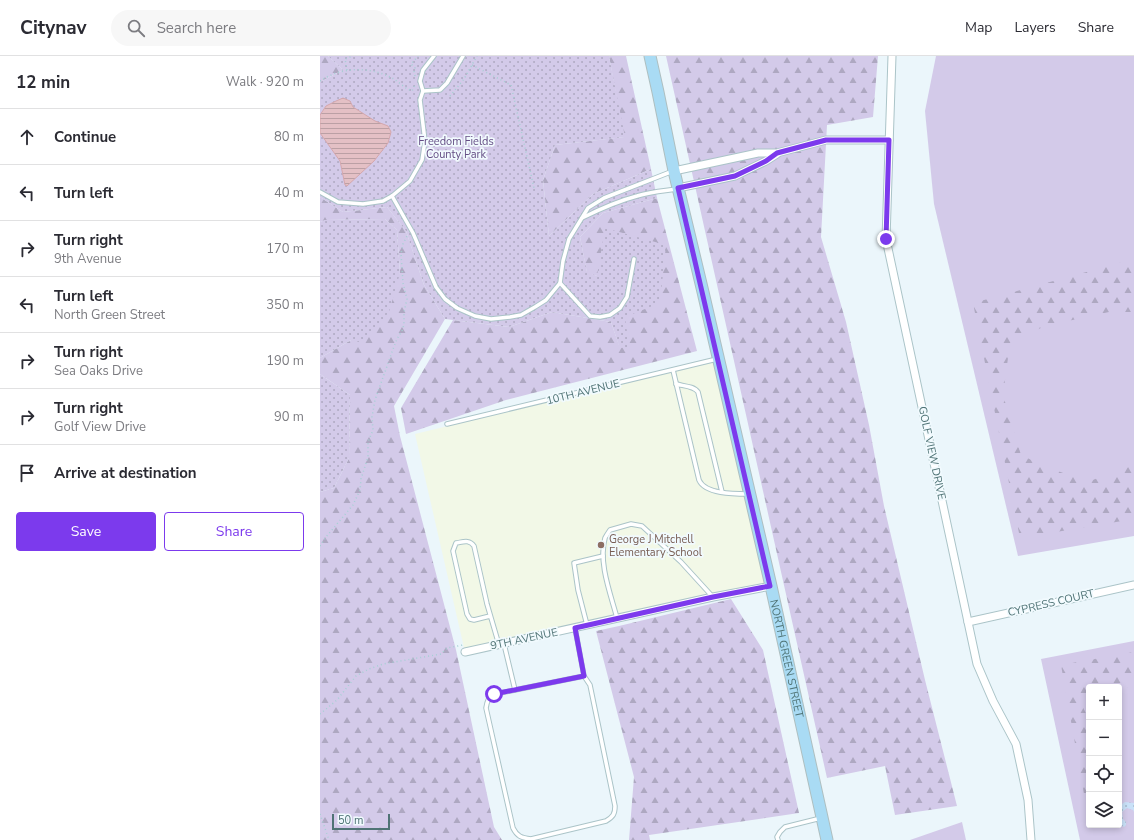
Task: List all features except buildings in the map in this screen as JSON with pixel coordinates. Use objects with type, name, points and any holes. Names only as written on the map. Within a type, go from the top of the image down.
[{"type":"main road","name":"NORTH GREEN STREET","points":[[650,56],[674,171],[770,586],[826,840]]},
{"type":"street","name":"GOLF VIEW DRIVE","points":[[892,56],[886,239],[977,664],[993,701],[1016,744],[1028,800],[1031,840]]},
{"type":"street","points":[[674,171],[758,153],[777,153],[826,140],[889,140]]},
{"type":"street","points":[[678,188],[735,176],[766,161],[777,153]]},
{"type":"street","name":"CYPRESS COURT","points":[[968,622],[1134,585]]},
{"type":"street","name":"9TH AVENUE","points":[[465,652],[713,597],[770,586]]},
{"type":"lane","points":[[320,192],[338,202],[363,204],[383,201],[392,196],[410,181],[422,160],[425,140],[420,100],[423,91],[420,81],[423,70],[434,56]]},
{"type":"lane","points":[[423,91],[440,90],[447,83],[463,56]]},
{"type":"lane","points":[[392,196],[411,229],[436,287],[445,299],[457,308],[475,316],[491,319],[521,315],[546,300],[560,283],[563,261],[569,239],[588,208],[604,198],[674,171]]},
{"type":"lane","points":[[581,219],[620,201],[678,188]]},
{"type":"lane","points":[[560,283],[590,316],[600,318],[610,315],[620,308],[626,297],[634,259]]},
{"type":"lane","name":"10TH AVENUE","points":[[447,424],[718,359]]},
{"type":"lane","points":[[673,370],[701,484],[704,487],[722,492],[749,494]]},
{"type":"lane","points":[[676,384],[696,389],[698,392],[722,492]]},
{"type":"lane","points":[[617,618],[604,567],[603,556],[605,538],[610,530],[631,524],[642,526],[681,562],[713,597]]},
{"type":"lane","points":[[490,616],[474,620],[470,619],[467,614],[453,550],[456,543],[467,541],[471,542],[474,546],[490,616],[502,644],[515,690]]},
{"type":"lane","points":[[587,625],[578,590],[574,563],[603,556]]},
{"type":"lane","points":[[575,628],[584,676],[590,685],[615,812],[611,818],[606,821],[530,839],[519,837],[513,828],[486,708],[490,696],[584,676]]},
{"type":"lane","points":[[778,840],[777,837],[785,827],[822,818]]},
{"type":"path","points":[[347,70],[345,59],[353,56]]},
{"type":"path","points":[[416,79],[414,71],[415,68],[411,64],[418,56]]},
{"type":"path","points":[[450,96],[464,79],[477,56]]},
{"type":"path","points":[[472,65],[511,85],[534,188]]},
{"type":"path","points":[[320,81],[336,73],[347,70],[366,70],[388,76],[412,91],[416,82]]},
{"type":"path","points":[[320,546],[352,505],[360,490],[361,479],[368,458],[368,442],[373,430],[372,417],[375,400],[397,339],[403,329],[404,312],[407,299],[402,275],[401,254],[405,239],[411,229]]},
{"type":"path","points":[[320,714],[337,700],[356,676],[368,669],[383,664],[441,654],[447,648],[463,644],[465,652]]},
{"type":"path","points":[[320,814],[329,840]]},
{"type":"shaded area","points":[[343,98],[350,101],[353,107],[375,121],[388,126],[391,132],[388,143],[374,161],[347,186],[345,185],[340,161],[320,133],[320,115],[326,106]]},
{"type":"shaded area","name":"George J Mitchell Elementary School","points":[[718,361],[771,586],[465,652],[415,434]]},
{"type":"green space","points":[[320,56],[328,56],[343,70],[320,82]]},
{"type":"green space","name":"Freedom Fields County Park","points":[[328,56],[609,56],[625,137],[555,145],[543,180],[549,236],[593,194],[651,169],[657,198],[603,213],[580,237],[587,272],[597,276],[605,228],[666,245],[660,303],[625,317],[629,347],[620,348],[611,322],[552,312],[509,327],[445,319],[424,285],[406,231],[387,207],[343,212],[320,197],[320,82],[343,70]]},
{"type":"green space","points":[[609,56],[626,56],[651,169],[593,194],[549,236],[543,180],[555,145],[624,137]]},
{"type":"green space","points":[[666,56],[878,56],[873,117],[827,125],[821,237],[846,322],[869,425],[884,506],[925,680],[957,806],[895,815],[885,766],[827,778]]},
{"type":"green space","points":[[936,56],[1134,56],[1134,536],[1018,556],[934,204],[925,111]]},
{"type":"green space","points":[[320,197],[343,212],[387,207],[406,231],[424,285],[445,319],[394,406],[400,436],[456,650],[494,827],[502,840],[320,840],[320,492],[334,488],[349,458],[350,395],[320,374],[320,358],[351,340],[400,273],[397,230],[385,219],[326,220],[320,222]]},
{"type":"green space","points":[[657,198],[697,351],[506,400],[406,434],[401,408],[453,320],[509,327],[552,312],[611,322],[620,348],[597,276],[587,273],[580,237],[603,213]]},
{"type":"green space","points":[[385,219],[397,230],[400,273],[389,312],[363,343],[351,340],[320,358],[320,222],[325,220]]},
{"type":"green space","points":[[1134,259],[1134,312],[1109,312],[1045,326],[1010,343],[1003,395],[1021,455],[1042,465],[1087,482],[1134,465],[1134,519],[1020,538],[973,303]]},
{"type":"green space","points":[[320,374],[350,395],[349,458],[334,488],[320,492]]},
{"type":"green space","points":[[731,599],[763,650],[799,813],[649,835],[650,840],[629,840],[634,777],[596,631]]},
{"type":"green space","points":[[1134,641],[1134,840],[1080,840],[1041,659]]},
{"type":"green space","points":[[1134,652],[1134,685],[1122,689],[1122,684],[1086,684],[1086,701],[1081,703],[1086,714],[1086,805],[1061,665]]},
{"type":"green space","points":[[962,822],[966,840],[910,840]]},
{"type":"sand","points":[[1125,802],[1134,803],[1134,812],[1133,810],[1127,808],[1122,812],[1122,804]]},
{"type":"sand","points":[[1122,812],[1123,819],[1126,822],[1124,827],[1122,826]]},
{"type":"place","name":"George J Mitchell Elementary School","points":[[601,545]]},
{"type":"route","points":[[494,694],[584,676],[575,628],[713,597],[770,586],[678,188],[735,176],[766,161],[777,153],[826,140],[889,140],[886,239]]}]
